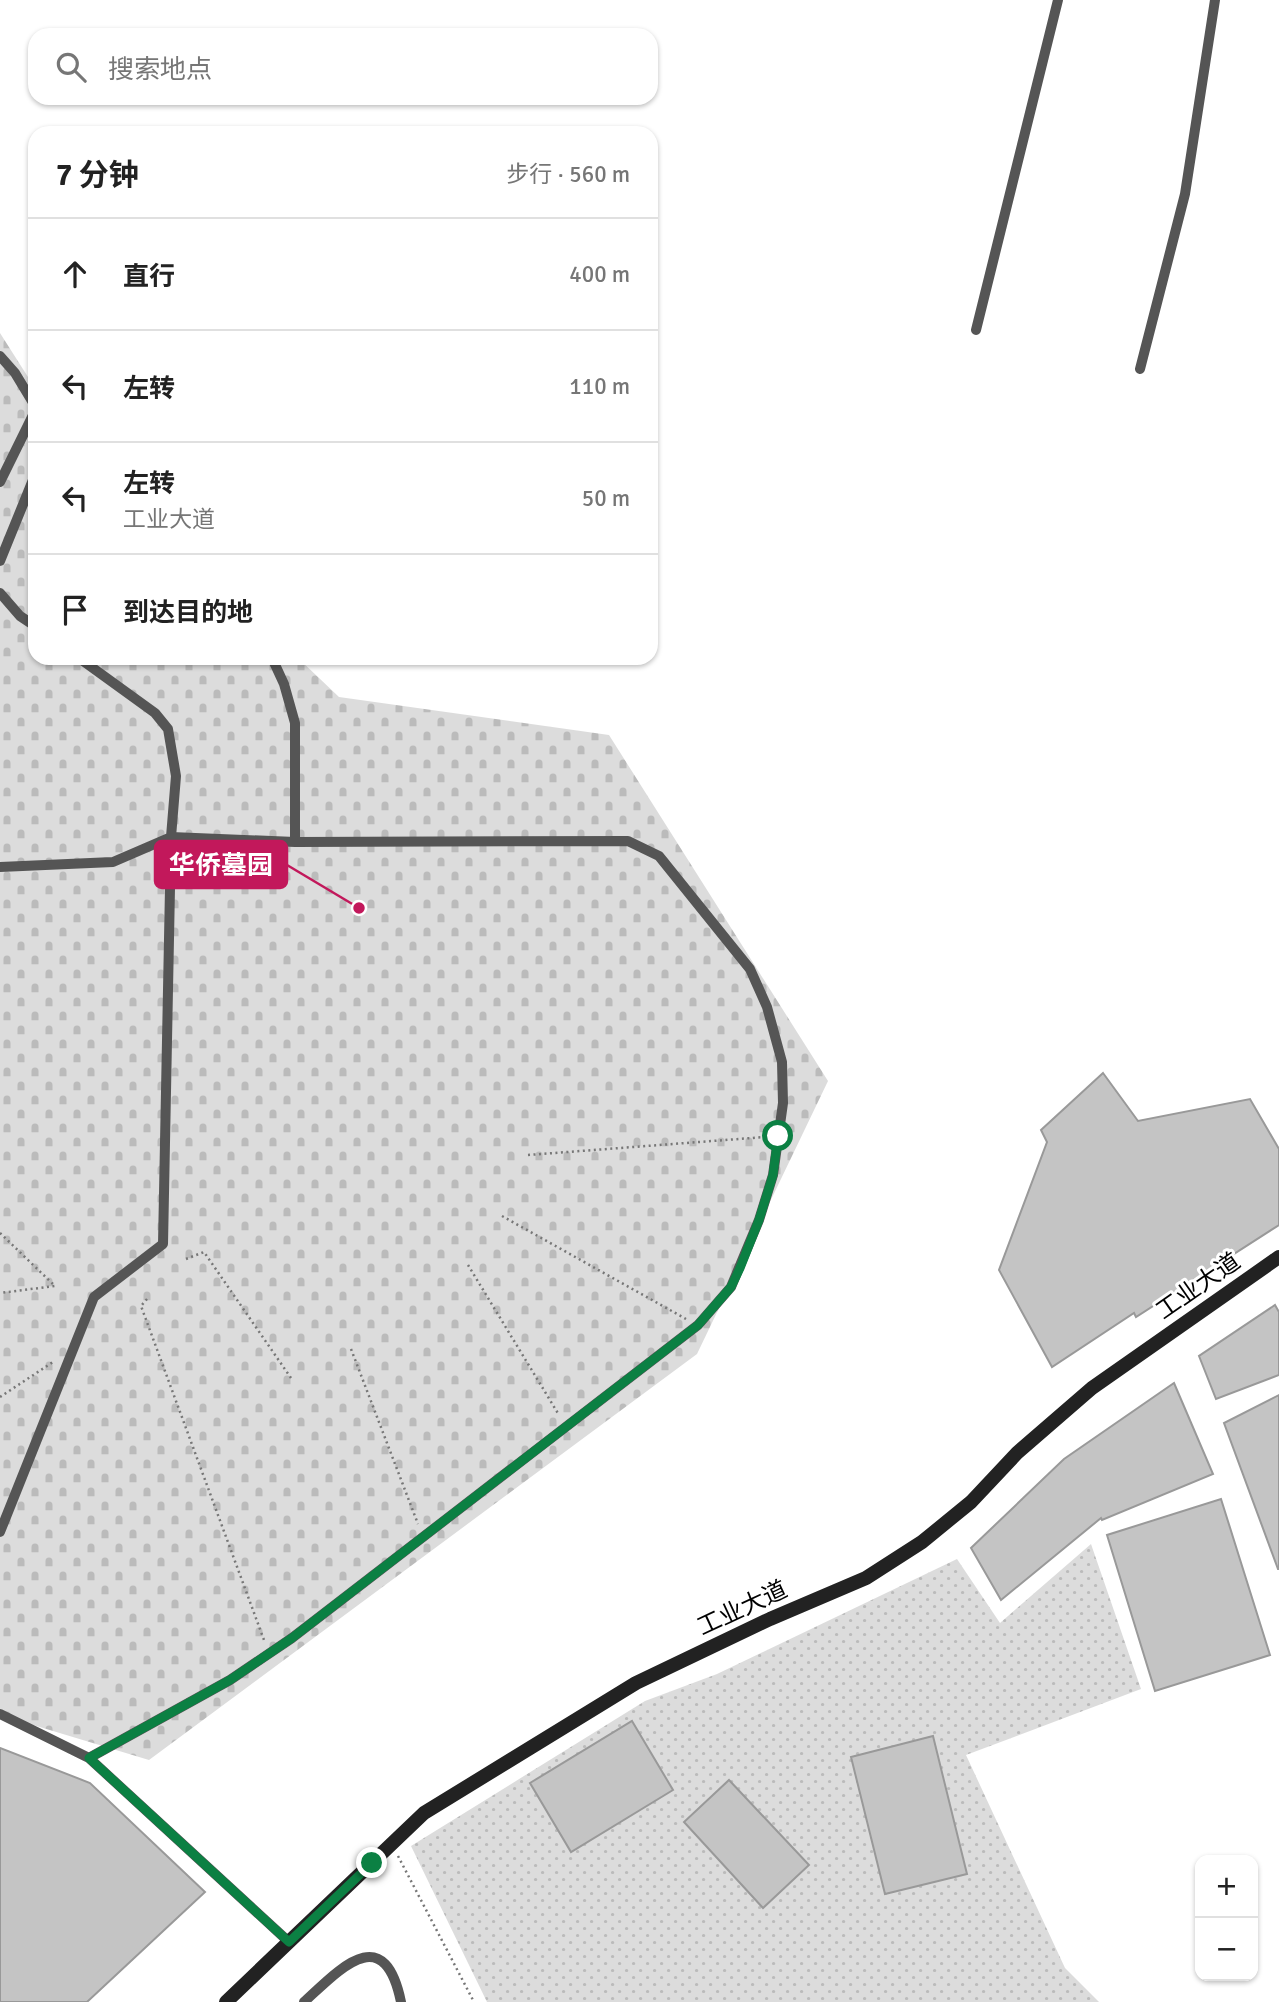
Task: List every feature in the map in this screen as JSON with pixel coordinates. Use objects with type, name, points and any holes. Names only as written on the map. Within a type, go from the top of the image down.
[{"type":"street","name":"工业大道","points":[[226,2002],[424,1813],[636,1683],[770,1619],[866,1578],[922,1542],[971,1502],[1017,1453],[1092,1388],[1279,1257]]},
{"type":"lane","points":[[976,330],[1058,0]]},
{"type":"lane","points":[[1139,369],[1185,194],[1215,0]]},
{"type":"lane","points":[[0,356],[15,373],[28,396]]},
{"type":"lane","points":[[0,482],[28,423]]},
{"type":"lane","points":[[0,561],[28,492]]},
{"type":"lane","points":[[0,593],[28,621]]},
{"type":"lane","points":[[0,1532],[94,1297],[163,1244],[171,837],[176,776],[168,729],[155,713],[89,665]]},
{"type":"lane","points":[[275,665],[284,684],[295,723],[295,842]]},
{"type":"lane","points":[[0,867],[113,862],[171,837],[295,842],[628,841],[659,856],[750,969],[767,1007],[782,1062],[783,1103],[773,1175],[759,1220],[731,1287],[698,1325],[269,1653],[230,1680],[89,1758]]},
{"type":"lane","points":[[0,1714],[89,1758],[289,1942]]},
{"type":"lane","points":[[304,2002],[343,1966],[357,1958],[378,1959],[390,1969],[397,1979],[401,2002]]},
{"type":"path","points":[[528,1155],[778,1136]]},
{"type":"path","points":[[502,1216],[698,1325]]},
{"type":"path","points":[[0,1233],[55,1286],[0,1293]]},
{"type":"path","points":[[186,1259],[204,1252],[290,1378]]},
{"type":"path","points":[[468,1265],[566,1427]]},
{"type":"path","points":[[147,1299],[141,1306],[269,1653]]},
{"type":"path","points":[[351,1349],[423,1537]]},
{"type":"path","points":[[0,1397],[52,1362]]},
{"type":"path","points":[[392,1844],[474,2002]]},
{"type":"green space","points":[[0,333],[28,377],[28,665],[305,665],[339,697],[609,735],[828,1081],[697,1354],[149,1760],[0,1715]]},
{"type":"green space","points":[[1091,1544],[1141,1689],[966,1755],[1065,1968],[1099,2002],[487,2002],[411,1846],[645,1701],[717,1674],[957,1559],[1000,1623]]},
{"type":"building","points":[[1103,1073],[1138,1121],[1250,1099],[1279,1149],[1279,1225],[1136,1317],[1134,1313],[1052,1367],[999,1270],[1047,1142],[1041,1130]]},
{"type":"building","points":[[1275,1305],[1279,1312],[1279,1375],[1216,1399],[1199,1356]]},
{"type":"building","points":[[1174,1383],[1213,1474],[1102,1520],[1101,1518],[1001,1600],[971,1548],[1064,1459]]},
{"type":"building","points":[[1279,1395],[1279,1569],[1278,1569],[1224,1423]]},
{"type":"building","points":[[1221,1499],[1270,1655],[1155,1691],[1107,1535]]},
{"type":"building","points":[[632,1721],[673,1790],[571,1852],[530,1783]]},
{"type":"building","points":[[933,1736],[967,1874],[885,1894],[851,1757]]},
{"type":"building","points":[[0,1748],[90,1783],[205,1892],[87,2002],[0,2002]]},
{"type":"building","points":[[729,1780],[809,1865],[763,1908],[684,1822]]},
{"type":"place","name":"华侨墓园","points":[[359,908]]},
{"type":"route","points":[[372,1863],[289,1942],[89,1758],[230,1680],[292,1638],[698,1325],[731,1287],[740,1268],[773,1175],[778,1136]]}]
